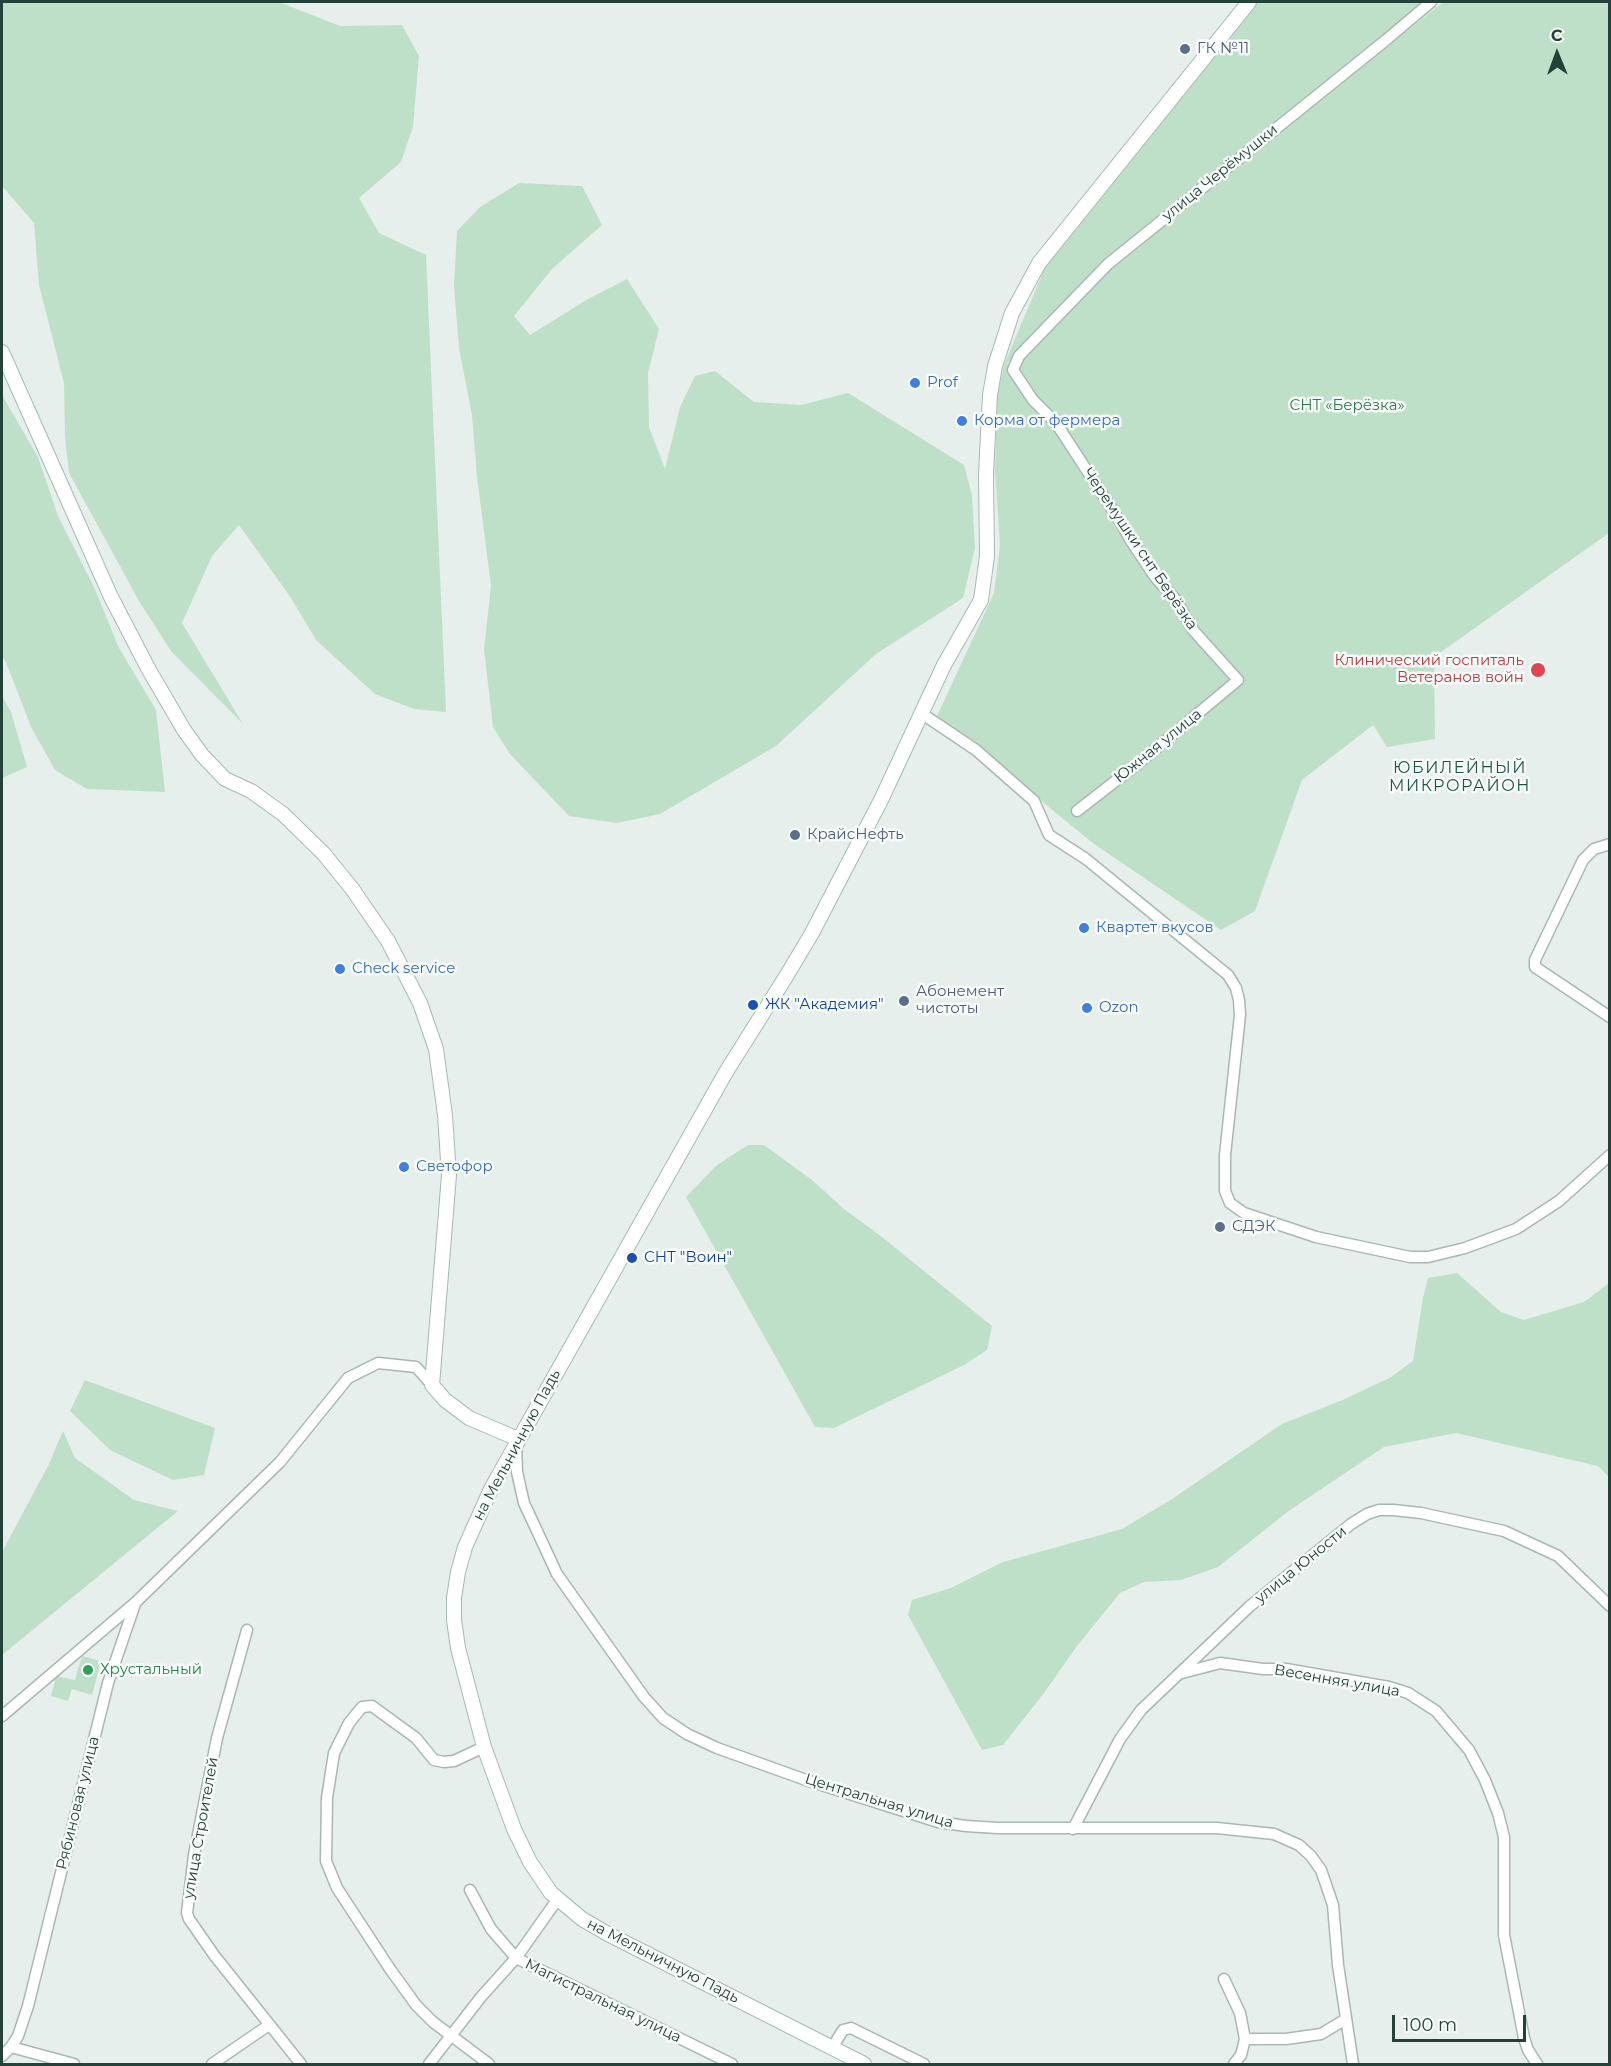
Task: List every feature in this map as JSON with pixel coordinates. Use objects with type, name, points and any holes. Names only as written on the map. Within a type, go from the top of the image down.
[{"type":"street","name":"на Мельничную Падь","points":[[864,2064],[608,1934],[582,1919],[557,1900],[530,1862],[514,1829],[484,1747],[458,1648],[454,1598],[461,1563],[473,1528],[517,1441],[726,1071],[787,975],[826,905],[876,810],[944,665],[981,600],[987,556],[986,473],[990,394],[995,366],[1011,313],[1039,263],[1249,2]]},
{"type":"street","name":"улица Черёмушки","points":[[1019,356],[1108,264],[1431,2]]},
{"type":"street","points":[[2,351],[111,597],[149,670],[184,730],[202,755],[225,779],[251,791],[283,814],[324,854],[353,890],[388,941],[420,1003],[436,1049],[449,1175],[432,1385]]},
{"type":"street","name":"Черемушки снт Берёзка","points":[[1019,356],[1013,370],[1033,400],[1056,423],[1131,541],[1155,577],[1176,600],[1193,630],[1238,680]]},
{"type":"street","name":"Южная улица","points":[[1077,811],[1238,680]]},
{"type":"street","points":[[921,713],[976,750],[1034,801],[1048,835],[1086,859],[1228,975],[1236,988],[1240,1014],[1225,1155],[1225,1191],[1230,1203],[1244,1213],[1316,1238],[1410,1257],[1428,1257],[1465,1248],[1516,1229],[1559,1201],[1610,1155]]},
{"type":"street","points":[[1610,844],[1594,849],[1583,860],[1535,960],[1535,967],[1610,1017]]},
{"type":"street","points":[[2,1716],[135,1602],[280,1462],[348,1378],[378,1363],[416,1367],[445,1400],[469,1418],[517,1441]]},
{"type":"street","name":"Центральная улица","points":[[517,1441],[518,1472],[524,1503],[557,1574],[633,1683],[663,1718],[687,1734],[717,1748],[806,1780],[938,1822],[987,1827],[1073,1829],[1217,1828],[1274,1834],[1299,1845],[1321,1870],[1333,1905],[1338,1965],[1353,2064]]},
{"type":"street","name":"улица Юности","points":[[1073,1829],[1120,1739],[1141,1710],[1250,1606],[1351,1524],[1367,1514],[1380,1510],[1421,1513],[1512,1534],[1558,1556],[1610,1606]]},
{"type":"street","name":"Рябиновая улица","points":[[11,2047],[18,2036],[28,2006],[108,1683],[135,1602]]},
{"type":"street","name":"улица Строителей","points":[[247,1630],[217,1738],[194,1855],[187,1913],[214,1955],[301,2064]]},
{"type":"street","name":"Весенняя улица","points":[[1180,1674],[1220,1663],[1263,1669],[1286,1669],[1389,1687],[1408,1693],[1436,1711],[1469,1750],[1485,1780],[1498,1813],[1503,1837],[1504,1935],[1524,2038],[1537,2064]]},
{"type":"street","points":[[484,1747],[454,1761],[434,1760],[416,1738],[372,1706],[362,1707],[348,1723],[334,1753],[327,1798],[326,1860],[337,1888],[416,2005],[433,2022],[489,2064]]},
{"type":"street","name":"Магистральная улица","points":[[470,1890],[491,1929],[516,1958],[732,2064]]},
{"type":"street","points":[[429,2064],[481,1997],[516,1958],[557,1900]]},
{"type":"street","points":[[1224,1979],[1240,2013],[1245,2039],[1241,2055],[1234,2064]]},
{"type":"street","points":[[1245,2039],[1286,2039],[1321,2034],[1346,2019]]},
{"type":"street","points":[[212,2064],[269,2025]]},
{"type":"street","points":[[832,2048],[843,2030],[851,2028],[924,2064]]},
{"type":"street","points":[[2,2056],[11,2047],[74,2064]]},
{"type":"green space","points":[[2,2],[279,2],[340,26],[402,25],[419,56],[413,127],[401,162],[359,198],[379,233],[426,255],[446,712],[414,709],[375,694],[316,640],[291,598],[239,525],[212,556],[182,623],[243,724],[171,651],[139,601],[69,473],[65,437],[64,383],[39,285],[34,223],[2,186]]},
{"type":"green space","name":"СНТ «Берёзка»","points":[[1257,2],[1426,2],[1106,258],[1006,364],[1024,359],[1110,269],[1443,2],[1609,2],[1609,533],[1434,657],[1435,739],[1387,747],[1373,725],[1302,780],[1255,911],[1221,930],[1094,844],[937,716],[994,593],[1000,545],[995,469],[997,397],[1004,365],[1046,265]]},
{"type":"green space","points":[[519,183],[582,186],[602,225],[552,269],[514,316],[530,335],[588,299],[627,279],[659,329],[648,373],[649,427],[665,469],[680,407],[695,376],[715,371],[754,402],[801,405],[848,393],[964,465],[972,495],[975,548],[963,598],[876,654],[776,746],[660,814],[617,823],[569,816],[510,754],[493,727],[484,649],[491,586],[477,477],[472,415],[459,348],[454,286],[457,231],[480,207]]},
{"type":"green space","points":[[2,395],[38,457],[58,516],[95,589],[119,648],[156,710],[165,792],[87,789],[55,770],[31,727],[2,656]]},
{"type":"green space","points":[[2,696],[11,712],[27,767],[2,778]]},
{"type":"green space","points":[[748,1145],[764,1145],[812,1180],[844,1209],[992,1326],[987,1350],[964,1365],[834,1428],[815,1427],[686,1197],[717,1165]]},
{"type":"green space","points":[[1457,1273],[1501,1312],[1524,1320],[1584,1302],[1609,1283],[1609,1477],[1598,1466],[1456,1433],[1384,1447],[1290,1510],[1218,1567],[1181,1580],[1144,1582],[1120,1593],[1003,1745],[982,1750],[908,1615],[912,1600],[951,1588],[1003,1562],[1122,1529],[1172,1499],[1282,1424],[1345,1399],[1391,1377],[1413,1361],[1428,1278]]},
{"type":"green space","points":[[85,1380],[215,1428],[204,1475],[173,1480],[110,1450],[70,1411]]},
{"type":"green space","points":[[63,1431],[75,1458],[134,1500],[178,1511],[2,1655],[2,1552],[48,1466]]},
{"type":"green space","name":"Хрустальный","points":[[82,1656],[101,1661],[92,1695],[72,1689],[68,1701],[51,1696],[56,1676],[75,1680]]},
{"type":"place","name":"ГК №11","points":[[1185,49]]},
{"type":"place","name":"Prof","points":[[915,383]]},
{"type":"place","name":"Корма от фермера","points":[[962,421]]},
{"type":"place","name":"Клинический госпиталь Ветеранов войн","points":[[1538,670]]},
{"type":"place","name":"КрайсНефть","points":[[795,835]]},
{"type":"place","name":"Квартет вкусов","points":[[1084,928]]},
{"type":"place","name":"Check service","points":[[340,969]]},
{"type":"place","name":"Абонемент чистоты","points":[[904,1001]]},
{"type":"place","name":"ЖК \"Академия\"","points":[[753,1005]]},
{"type":"place","name":"Ozon","points":[[1087,1008]]},
{"type":"place","name":"Светофор","points":[[404,1167]]},
{"type":"place","name":"СДЭК","points":[[1220,1227]]},
{"type":"place","name":"СНТ \"Воин\"","points":[[632,1258]]},
{"type":"place","name":"Хрустальный","points":[[88,1670]]},
{"type":"district","name":"ЮБИЛЕЙНЫЙ МИКРОРАЙОН","points":[[1460,777]]}]
